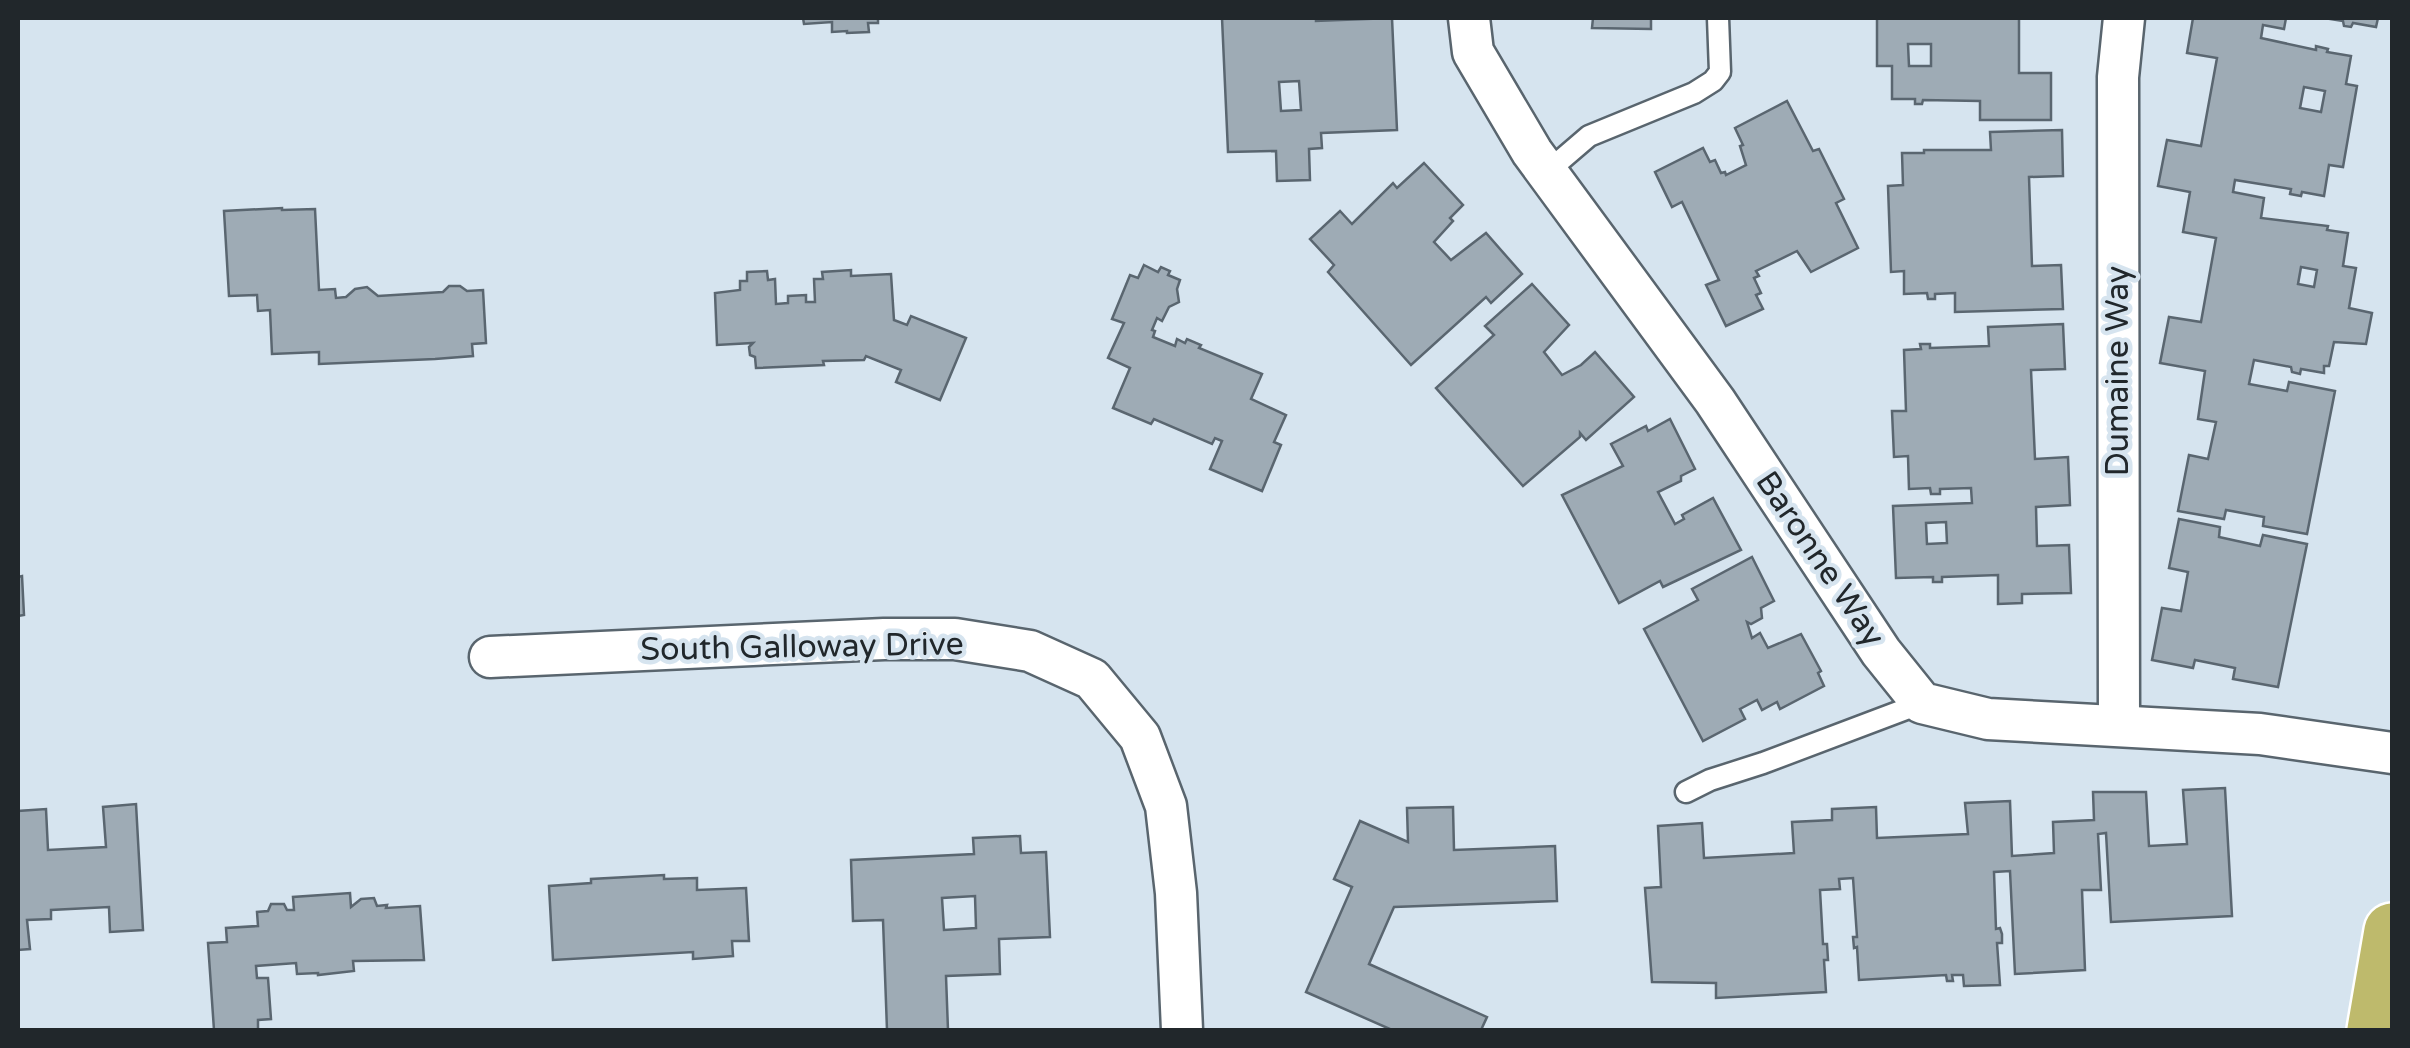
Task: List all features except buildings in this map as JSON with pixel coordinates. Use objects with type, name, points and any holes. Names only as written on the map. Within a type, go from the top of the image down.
[{"type":"main road","points":[[2375,1030],[2392,931]]},
{"type":"street","name":"Baronne Way","points":[[1469,18],[1472,52],[1547,172],[1715,401],[1881,652],[1922,702]]},
{"type":"street","name":"Dumaine Way","points":[[2119,725],[2118,77],[2124,18]]},
{"type":"street","name":"South Galloway Drive","points":[[490,656],[956,639],[1030,651],[1092,679],[1140,738],[1166,806],[1176,893],[1182,1030]]},
{"type":"street","points":[[1922,702],[1988,719],[2260,734],[2392,752]]},
{"type":"lane","points":[[1547,172],[1588,136],[1713,82],[1720,72],[1718,18]]},
{"type":"lane","points":[[1686,792],[1922,702]]}]
